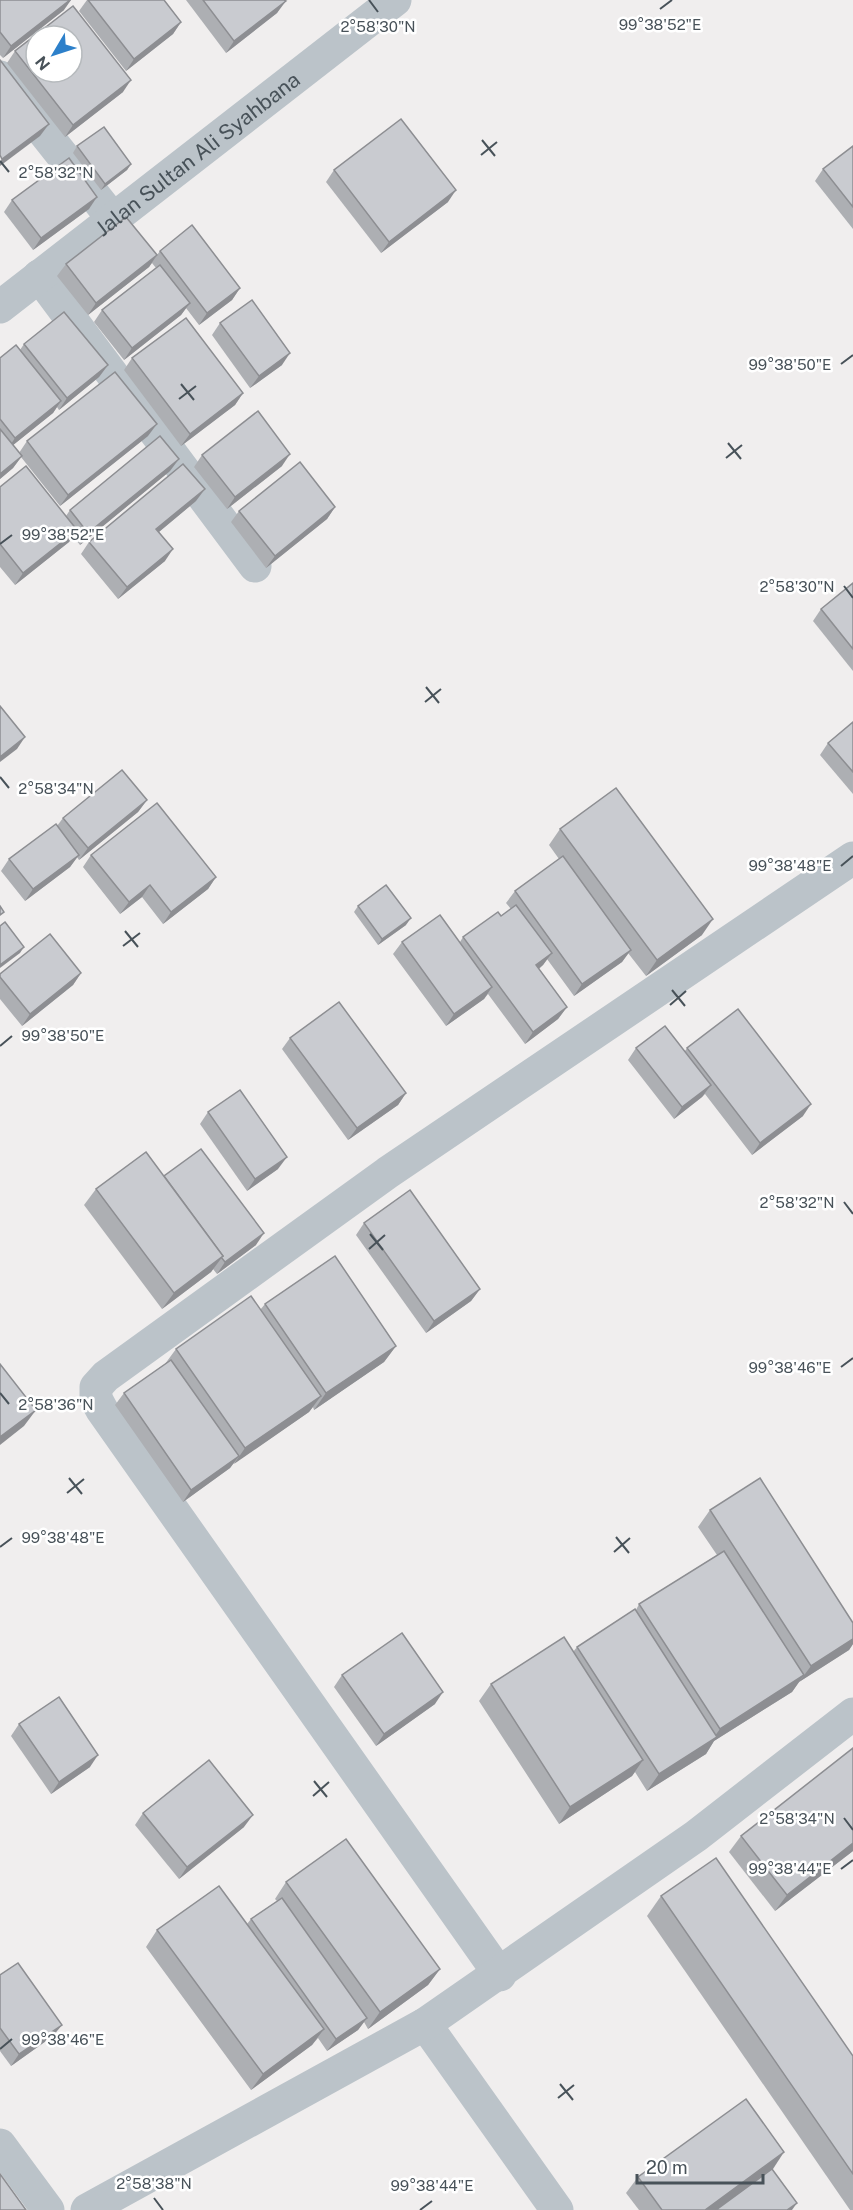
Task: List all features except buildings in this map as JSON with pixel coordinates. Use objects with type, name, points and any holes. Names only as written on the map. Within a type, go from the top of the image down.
[{"type":"street","name":"Jalan Sultan Ali Syahbana","points":[[0,308],[395,0]]},
{"type":"street","points":[[0,77],[113,219]]},
{"type":"street","points":[[39,276],[255,566]]},
{"type":"street","points":[[500,1975],[102,1410],[96,1399],[96,1387],[106,1376],[387,1173],[853,858]]},
{"type":"street","points":[[87,2210],[426,2024],[500,1975],[696,1836],[853,1714]]},
{"type":"street","points":[[426,2024],[557,2210]]},
{"type":"street","points":[[0,2145],[48,2210]]}]
